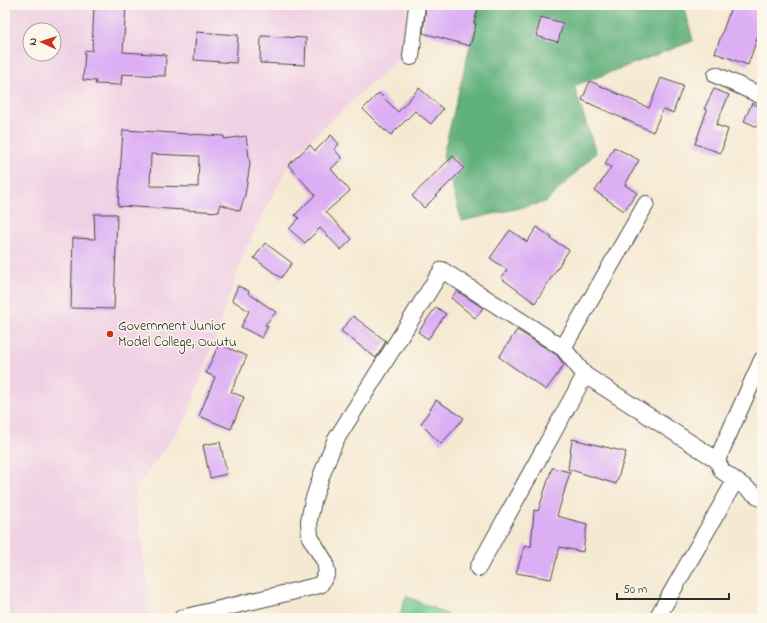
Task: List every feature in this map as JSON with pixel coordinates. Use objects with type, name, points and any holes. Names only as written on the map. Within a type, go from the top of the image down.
[{"type":"street","points":[[411,57],[417,5]]},
{"type":"street","points":[[716,76],[762,96]]},
{"type":"street","points":[[563,348],[646,204]]},
{"type":"street","points":[[182,618],[320,585],[327,573],[325,562],[310,537],[309,521],[313,501],[322,474],[335,441],[442,270],[563,348],[585,375],[717,460],[722,471],[762,499]]},
{"type":"street","points":[[717,460],[762,360]]},
{"type":"street","points":[[478,568],[585,375]]},
{"type":"street","points":[[657,618],[735,481]]},
{"type":"shaded area","name":"Government Junior Model College, Owutu","points":[[5,5],[407,5],[407,28],[399,58],[293,156],[245,250],[187,418],[135,489],[152,618],[5,618]]},
{"type":"green space","points":[[478,5],[684,5],[693,41],[574,86],[596,153],[546,202],[462,221],[443,155],[470,46]]},
{"type":"green space","points":[[406,596],[455,618],[399,618]]},
{"type":"building","points":[[94,5],[126,5],[123,52],[166,55],[165,76],[122,74],[121,85],[95,84],[96,81],[83,80],[85,50],[92,51]]},
{"type":"building","points":[[426,5],[462,5],[478,9],[474,23],[476,24],[470,46],[423,33]]},
{"type":"building","points":[[732,5],[757,5],[762,7],[762,24],[748,65],[715,53]]},
{"type":"building","points":[[541,17],[563,23],[558,42],[536,36]]},
{"type":"building","points":[[196,32],[238,35],[236,63],[194,60]]},
{"type":"building","points":[[261,36],[306,38],[305,65],[260,63]]},
{"type":"building","points":[[661,78],[683,86],[673,113],[663,109],[653,132],[582,100],[590,81],[649,108]]},
{"type":"building","points":[[419,88],[443,109],[431,124],[415,111],[391,135],[363,109],[379,93],[398,112]]},
{"type":"building","points":[[714,89],[729,95],[716,125],[728,129],[721,153],[695,144],[707,110],[704,109]]},
{"type":"building","points":[[752,103],[762,108],[762,129],[744,121]]},
{"type":"building","points":[[123,130],[224,136],[224,139],[246,136],[250,164],[245,195],[240,211],[220,204],[219,212],[118,206]],"holes":[[[151,154],[199,156],[198,187],[150,186]]]},
{"type":"building","points":[[331,135],[339,144],[334,149],[342,158],[331,169],[350,191],[326,212],[352,239],[341,250],[320,228],[305,243],[289,229],[299,218],[295,215],[315,195],[288,165],[310,145],[315,151]]},
{"type":"building","points":[[614,147],[639,160],[625,185],[637,193],[624,211],[595,191],[611,167],[605,164]]},
{"type":"building","points":[[453,156],[464,168],[424,208],[412,196]]},
{"type":"building","points":[[94,214],[117,214],[114,309],[71,308],[73,238],[95,239]]},
{"type":"building","points":[[537,227],[552,238],[551,239],[569,250],[535,303],[501,278],[507,270],[490,258],[510,230],[527,242]]},
{"type":"building","points":[[265,243],[292,263],[281,278],[254,258]]},
{"type":"building","points":[[238,286],[249,291],[248,293],[276,312],[265,325],[268,326],[262,338],[241,327],[249,311],[232,300]]},
{"type":"building","points":[[457,291],[483,308],[475,318],[451,298]]},
{"type":"building","points":[[436,307],[446,314],[428,339],[418,332]]},
{"type":"building","points":[[353,316],[386,341],[376,358],[341,331]]},
{"type":"building","points":[[517,330],[557,355],[564,365],[546,390],[499,357]]},
{"type":"building","points":[[219,344],[247,356],[231,392],[244,397],[231,429],[199,416],[215,377],[206,373]]},
{"type":"building","points":[[436,400],[464,418],[441,444],[421,424]]},
{"type":"building","points":[[572,439],[626,452],[616,484],[568,469]]},
{"type":"building","points":[[220,442],[227,474],[210,478],[203,445]]},
{"type":"building","points":[[552,468],[570,472],[557,516],[587,524],[583,552],[560,547],[551,579],[516,573],[525,545],[531,547],[534,510],[538,511]]},
{"type":"place","name":"Government Junior Model College, Owutu","points":[[110,334]]}]
